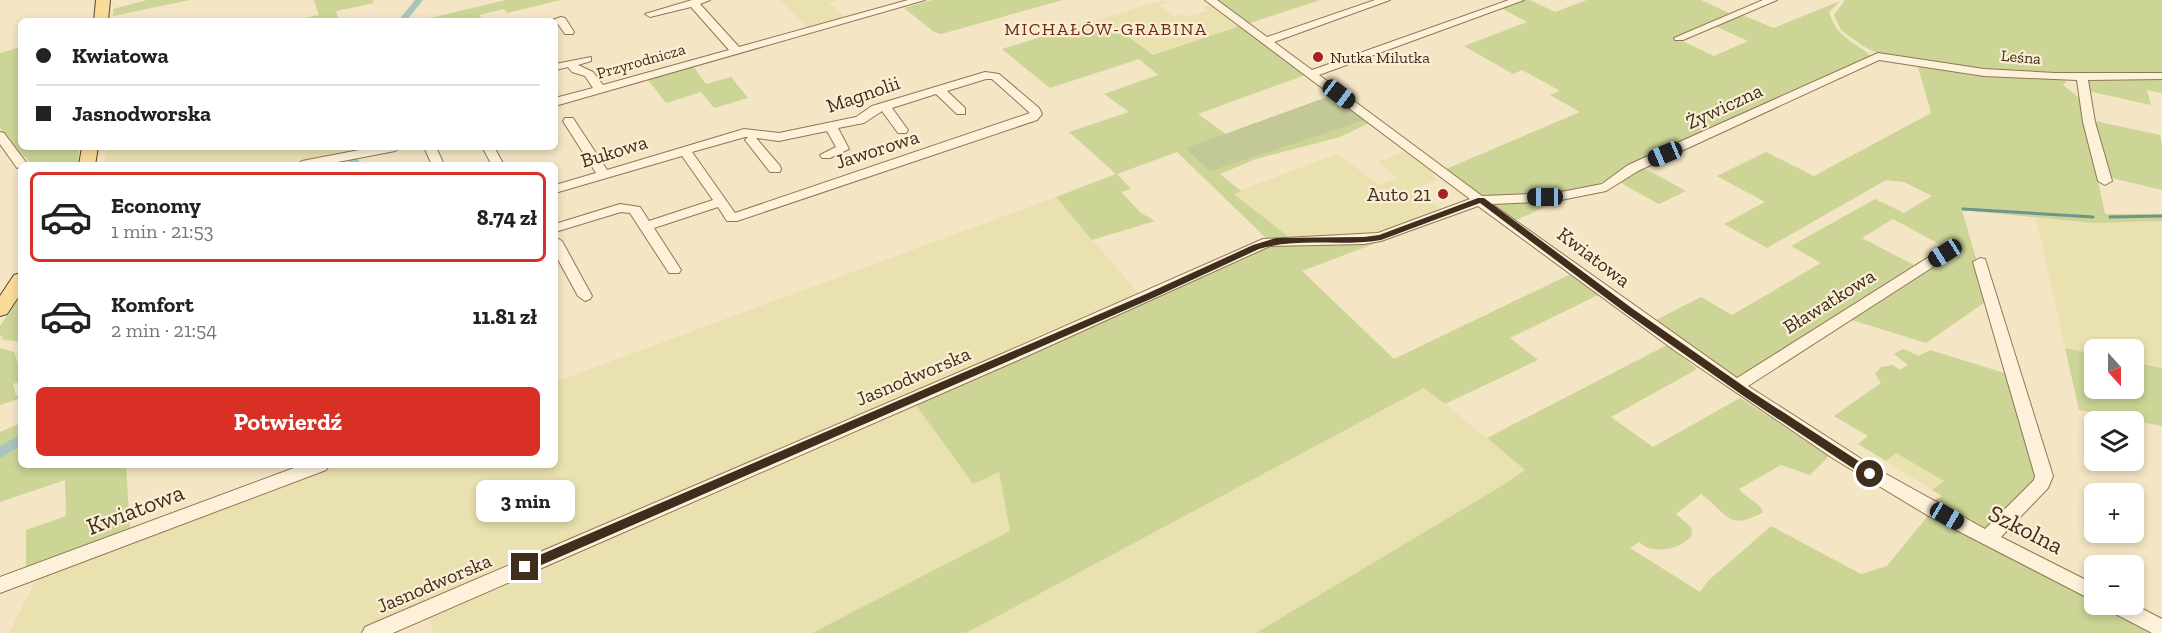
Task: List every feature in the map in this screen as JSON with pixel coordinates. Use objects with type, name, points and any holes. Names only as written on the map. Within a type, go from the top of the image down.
[{"type":"main road","points":[[101,18],[103,0]]},
{"type":"main road","points":[[0,310],[18,283]]},
{"type":"street","points":[[650,14],[705,0]]},
{"type":"street","name":"Przyrodnicza","points":[[558,101],[920,0]]},
{"type":"street","name":"Kwiatowa","points":[[1210,0],[1610,297],[1736,386],[1870,474],[1966,527]]},
{"type":"street","points":[[1266,40],[1384,0]]},
{"type":"street","points":[[1311,74],[1519,0]]},
{"type":"street","points":[[1679,38],[1772,0]]},
{"type":"street","points":[[693,3],[736,51]]},
{"type":"street","points":[[558,20],[561,20],[569,32]]},
{"type":"street","name":"Leśna","points":[[1878,56],[1918,66],[2082,78],[2162,76]]},
{"type":"street","name":"Żywiczna","points":[[1481,200],[1556,197],[1606,187],[1633,168],[1878,56]]},
{"type":"street","points":[[558,67],[587,59]]},
{"type":"street","points":[[571,63],[576,70],[589,74],[600,89]]},
{"type":"street","name":"Magnolii","points":[[684,150],[744,132],[772,138],[860,120],[885,106],[991,75],[1035,111],[1033,117]]},
{"type":"street","points":[[2082,78],[2089,122],[2105,181]]},
{"type":"street","points":[[938,89],[962,111]]},
{"type":"street","points":[[885,106],[902,130]]},
{"type":"street","name":"Jaworowa","points":[[721,202],[732,218],[1033,117]]},
{"type":"street","points":[[569,122],[603,174]]},
{"type":"street","points":[[826,154],[843,149],[831,126]]},
{"type":"street","points":[[0,136],[20,162]]},
{"type":"street","points":[[764,155],[773,148],[772,138]]},
{"type":"street","points":[[751,140],[776,169]]},
{"type":"street","points":[[319,162],[382,150]]},
{"type":"street","points":[[646,226],[721,202],[684,150]]},
{"type":"street","name":"Bukowa","points":[[558,188],[684,150]]},
{"type":"street","name":"Jasnodworska","points":[[372,633],[1052,339],[1256,247],[1276,241],[1364,240],[1381,237],[1481,200]]},
{"type":"street","points":[[558,227],[609,210],[628,207],[638,212],[674,270]]},
{"type":"street","points":[[558,246],[585,296]]},
{"type":"street","name":"Bławatkowa","points":[[1736,386],[1945,253]]},
{"type":"street","points":[[1980,262],[2044,476],[2042,483],[1988,538]]},
{"type":"street","name":"Kwiatowa","points":[[0,585],[312,468]]},
{"type":"street","name":"Szkolna","points":[[1966,527],[2084,589]]},
{"type":"street","points":[[2136,615],[2162,629]]},
{"type":"shaded area","points":[[779,0],[838,0],[829,3],[845,18],[809,29]]},
{"type":"shaded area","points":[[1163,0],[1167,3],[1159,6],[1175,16],[1184,14],[1187,17],[1208,11],[1203,7],[1210,4],[1240,26],[1152,55],[1126,35],[1098,30],[1076,34],[1064,30]]},
{"type":"shaded area","points":[[107,150],[348,150],[347,154],[292,162],[104,162]]},
{"type":"shaded area","points":[[1403,152],[1438,173],[1432,176],[1437,180],[1414,189],[1443,211],[1381,233],[1289,237],[1233,193],[1337,154],[1380,185],[1397,178],[1378,162]]},
{"type":"shaded area","points":[[1056,197],[1140,295],[363,633],[9,633],[39,574],[324,468],[558,468],[558,381]]},
{"type":"shaded area","points":[[2036,218],[2093,223],[2162,221],[2162,368],[2144,364],[2144,339],[2084,339],[2084,352],[2065,348]]},
{"type":"shaded area","points":[[1425,388],[1525,469],[1498,488],[1256,633],[966,633]]},
{"type":"shaded area","points":[[916,405],[973,484],[999,471],[1010,531],[812,633],[433,633],[429,617]]},
{"type":"shaded area","points":[[1896,453],[1944,481],[1932,490],[1886,461]]},
{"type":"green space","points":[[147,0],[190,0],[113,16],[113,9]]},
{"type":"green space","points":[[314,0],[373,0],[374,3],[336,11],[338,18],[305,18],[319,15]]},
{"type":"green space","points":[[506,0],[561,0],[507,13],[504,9],[479,15],[482,18],[430,18]]},
{"type":"green space","points":[[932,0],[1063,0],[941,34],[934,32],[904,8]]},
{"type":"green space","points":[[1214,0],[1320,0],[1247,24]]},
{"type":"green space","points":[[1530,0],[1555,12],[1587,0],[1701,0],[1731,14],[1674,37],[1714,56],[1748,41],[1715,26],[1742,15],[1774,28],[1840,1],[1829,12],[1832,20],[1840,33],[1870,55],[1870,58],[1589,188],[1551,195],[1480,195],[1446,169],[1580,112],[1550,95],[1560,91],[1522,70],[1513,74],[1464,46],[1527,22],[1501,8]]},
{"type":"green space","points":[[1845,0],[2162,0],[2162,75],[2075,77],[1918,64],[1879,54],[1841,30],[1834,15]]},
{"type":"green space","points":[[1240,26],[1305,75],[1198,114],[1226,134],[1333,95],[1369,123],[1340,137],[1256,159],[1220,174],[1241,191],[1234,194],[1289,237],[1266,238],[1177,152],[1117,174],[1131,189],[1121,192],[1141,213],[1155,221],[1092,240],[1056,197],[1116,174],[1069,132],[1129,112],[1104,94],[1158,75],[1139,59],[1050,88],[1002,49],[1064,30],[1076,34],[1098,30],[1126,35],[1153,55]]},
{"type":"green space","points":[[18,48],[18,150],[79,150],[78,162],[30,162],[14,147],[0,128],[0,53]]},
{"type":"green space","points":[[693,66],[706,84],[731,77],[748,98],[714,108],[701,92],[666,103],[648,80]]},
{"type":"green space","points":[[1918,67],[2063,78],[2066,82],[2063,85],[2081,99],[2105,214],[2162,214],[2162,221],[2093,223],[1962,210],[1988,300],[1926,343],[1852,320],[1956,253],[1893,219],[1862,238],[1914,265],[1735,379],[1654,321],[1701,297],[1732,315],[1821,263],[1791,246],[1875,199],[1904,213],[1932,196],[1904,182],[1886,180],[1767,248],[1724,224],[1765,202],[1717,176],[1766,152],[1814,176],[1931,113]]},
{"type":"green space","points":[[2162,77],[2162,93],[2147,90],[2151,105],[2088,91],[2085,79]]},
{"type":"green space","points":[[1333,95],[1364,120],[1210,171],[1186,148]]},
{"type":"green space","points":[[2095,121],[2160,135],[2162,190],[2108,177]]},
{"type":"green space","points":[[1644,168],[1686,191],[1659,204],[1621,183],[1631,173]]},
{"type":"green space","points":[[1552,200],[1556,202],[1516,220],[1494,204]]},
{"type":"green space","points":[[1271,243],[1376,243],[1302,271],[1394,359],[1571,274],[1600,294],[1510,338],[1538,360],[1445,404],[1424,388],[966,633],[812,633],[1010,531],[999,472],[973,484],[916,405]]},
{"type":"green space","points":[[18,300],[18,342],[1,339],[3,337],[0,335],[0,326]]},
{"type":"green space","points":[[1667,345],[1697,369],[1611,417],[1653,447],[1740,398],[1829,456],[1810,475],[1781,465],[1739,489],[1763,512],[1751,518],[1735,520],[1729,518],[1701,494],[1676,514],[1691,527],[1692,535],[1687,540],[1666,549],[1651,548],[1639,542],[1630,548],[1700,592],[1708,581],[1771,526],[1861,574],[1887,566],[1931,512],[2084,594],[2084,615],[2124,615],[2158,633],[1256,633],[1525,470],[1487,438]]},
{"type":"green space","points":[[0,348],[14,352],[18,363],[18,382],[13,384],[18,399],[0,405]]},
{"type":"green space","points":[[2065,348],[2084,352],[2084,399],[2144,399],[2144,364],[2162,368],[2162,426],[2144,423],[2144,411],[2079,410]]},
{"type":"green space","points":[[1903,349],[1919,356],[1930,350],[2011,375],[2040,477],[1990,531],[1934,501],[1942,496],[1932,490],[1944,481],[1896,453],[1886,461],[1858,444],[1868,436],[1834,416],[1881,383],[1875,374],[1881,367],[1893,365],[1900,370],[1908,365],[1894,354]]},
{"type":"green space","points":[[18,424],[18,468],[126,468],[130,529],[26,567],[26,530],[66,516],[65,480],[0,502],[0,432]]},
{"type":"waterway","points":[[404,18],[419,0]]},
{"type":"waterway","points":[[1963,209],[2093,217]]},
{"type":"waterway","points":[[2110,217],[2162,216]]},
{"type":"waterway","points":[[0,453],[18,441]]},
{"type":"place","name":"Nutka Milutka","points":[[1318,57]]},
{"type":"place","name":"Auto 21","points":[[1443,194]]},
{"type":"district","name":"MICHAŁÓW-GRABINA","points":[[1106,29]]},
{"type":"route","points":[[525,567],[1150,296],[1268,242],[1364,240],[1381,237],[1481,200],[1629,311],[1748,394],[1870,474]]}]
